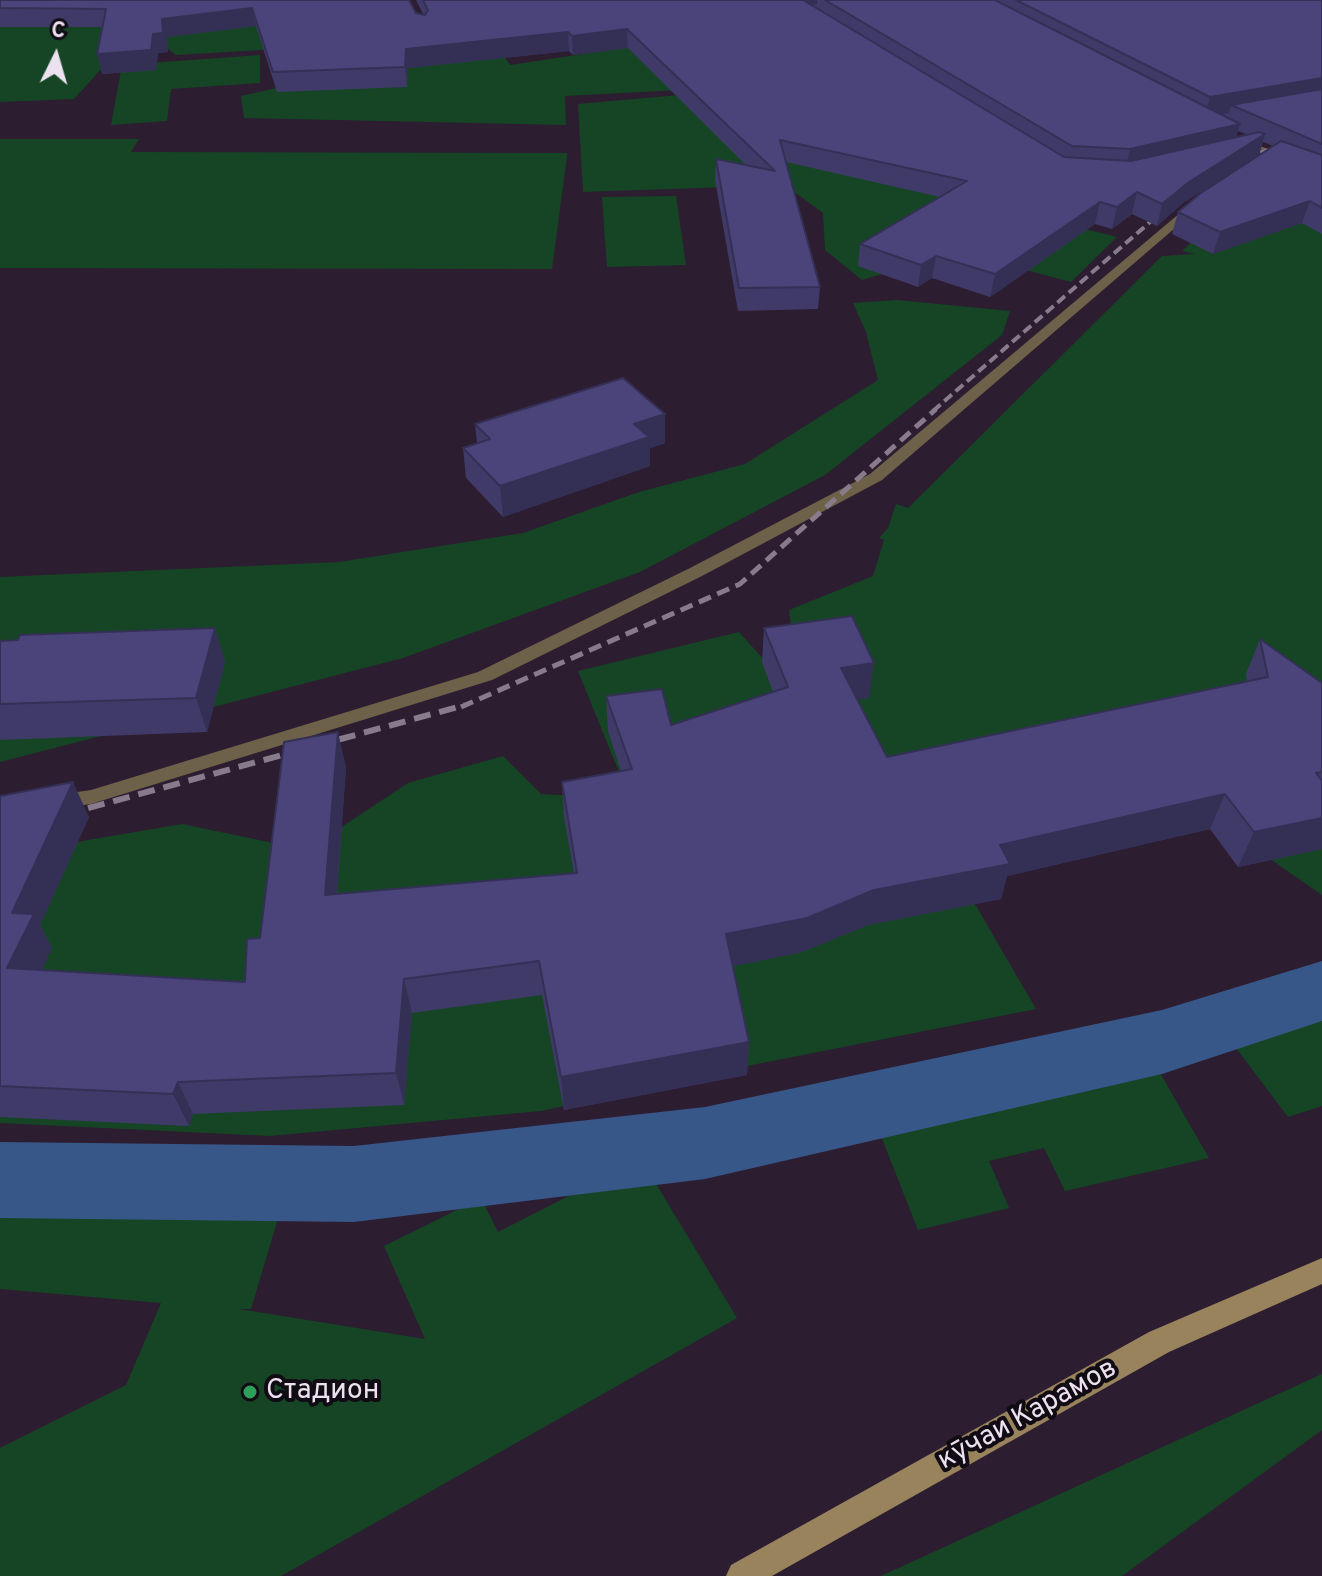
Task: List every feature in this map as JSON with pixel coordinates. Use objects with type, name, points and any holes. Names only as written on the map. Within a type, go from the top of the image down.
[{"type":"main road","name":"кӯчаи Карамов","points":[[742,1576],[1159,1342],[1322,1271]]},
{"type":"street","points":[[1227,134],[1274,153]]},
{"type":"street","points":[[1237,149],[1251,146]]},
{"type":"street","points":[[1274,153],[1266,149],[1322,175]]},
{"type":"street","points":[[1250,169],[1274,153]]},
{"type":"street","points":[[0,810],[91,797],[485,676],[696,572],[876,477],[1189,209],[1213,193]]},
{"type":"green space","points":[[143,13],[134,33],[74,99],[0,102],[0,15]]},
{"type":"green space","points":[[191,17],[486,31],[510,65],[682,39],[718,88],[565,96],[566,125],[244,118],[241,96],[294,84],[296,48],[176,55],[154,38]]},
{"type":"green space","points":[[260,55],[260,83],[171,89],[167,121],[111,125],[122,65]]},
{"type":"green space","points":[[747,89],[982,203],[1117,237],[1071,282],[970,255],[915,264],[862,280],[825,250],[823,213],[785,185],[583,192],[578,104]]},
{"type":"green space","points":[[0,139],[139,139],[131,152],[567,153],[567,156],[552,269],[0,268]]},
{"type":"green space","points":[[1322,192],[1322,895],[1247,843],[1142,750],[899,864],[793,646],[789,610],[873,576],[884,540],[879,538],[888,528],[896,504],[908,508],[1162,256],[1195,254],[1182,251],[1226,209]]},
{"type":"green space","points":[[676,196],[686,265],[607,267],[602,197]]},
{"type":"green space","points":[[897,300],[1010,311],[1002,335],[825,475],[640,572],[403,658],[0,762],[0,577],[339,562],[523,533],[639,492],[745,464],[878,380],[866,332],[853,303]]},
{"type":"green space","points":[[739,632],[961,880],[1036,1009],[752,1065],[541,1111],[270,1136],[0,1123],[0,855],[182,824],[307,850],[408,783],[503,756],[541,794],[630,799],[578,671]]},
{"type":"green space","points":[[1322,1015],[1322,1106],[1288,1117],[1233,1044]]},
{"type":"green space","points":[[1152,1059],[1209,1158],[1065,1191],[1044,1148],[989,1161],[1009,1208],[918,1230],[875,1121]]},
{"type":"green space","points":[[641,1159],[737,1318],[281,1576],[0,1576],[0,1448],[126,1385],[161,1303],[0,1289],[0,1193],[279,1215],[251,1309],[239,1309],[425,1339],[384,1246],[481,1198],[498,1232]]},
{"type":"green space","points":[[1322,1374],[1322,1430],[1122,1576],[881,1576]]},
{"type":"building","points":[[0,0],[409,0],[416,13],[425,15],[428,10],[423,0],[803,0],[1064,157],[1131,161],[1259,132],[1265,134],[1189,182],[1162,204],[1137,192],[1117,207],[1100,202],[995,274],[936,256],[921,265],[860,244],[967,181],[780,140],[820,287],[739,288],[716,159],[775,171],[627,29],[406,49],[405,67],[273,72],[252,8],[162,19],[163,33],[153,34],[151,50],[97,54],[106,9],[0,8]]},
{"type":"building","points":[[825,0],[995,0],[1240,124],[1130,149],[1072,146]]},
{"type":"building","points":[[1016,0],[1322,0],[1322,78],[1210,97]]},
{"type":"building","points":[[1322,89],[1322,144],[1231,105]]},
{"type":"building","points":[[1281,141],[1322,155],[1322,208],[1310,201],[1220,232],[1178,212],[1201,193]]},
{"type":"building","points":[[623,378],[665,414],[634,424],[649,437],[500,486],[463,448],[490,439],[475,424]]},
{"type":"building","points":[[852,616],[874,663],[841,668],[887,757],[1268,677],[1260,639],[1322,683],[1322,772],[1316,773],[1322,781],[1322,818],[1254,832],[1225,794],[1000,845],[1010,864],[874,890],[807,918],[726,934],[749,1042],[561,1077],[539,961],[404,979],[396,1073],[178,1082],[173,1094],[0,1086],[0,796],[73,782],[12,913],[34,914],[7,968],[245,982],[247,939],[260,938],[284,742],[338,732],[325,895],[577,873],[562,782],[632,769],[606,696],[662,689],[671,725],[788,687],[764,628]]},
{"type":"building","points":[[215,628],[196,698],[0,704],[0,641],[18,640],[20,635]]},
{"type":"waterway","points":[[0,1180],[354,1184],[705,1143],[1162,1042],[1322,991]]},
{"type":"railway","points":[[1238,161],[1322,129]]},
{"type":"railway","points":[[933,411],[1165,209]]},
{"type":"railway","points":[[461,707],[740,584],[936,409]]},
{"type":"railway","points":[[63,815],[465,705]]},
{"type":"place","name":"Стадион","points":[[250,1392]]}]
